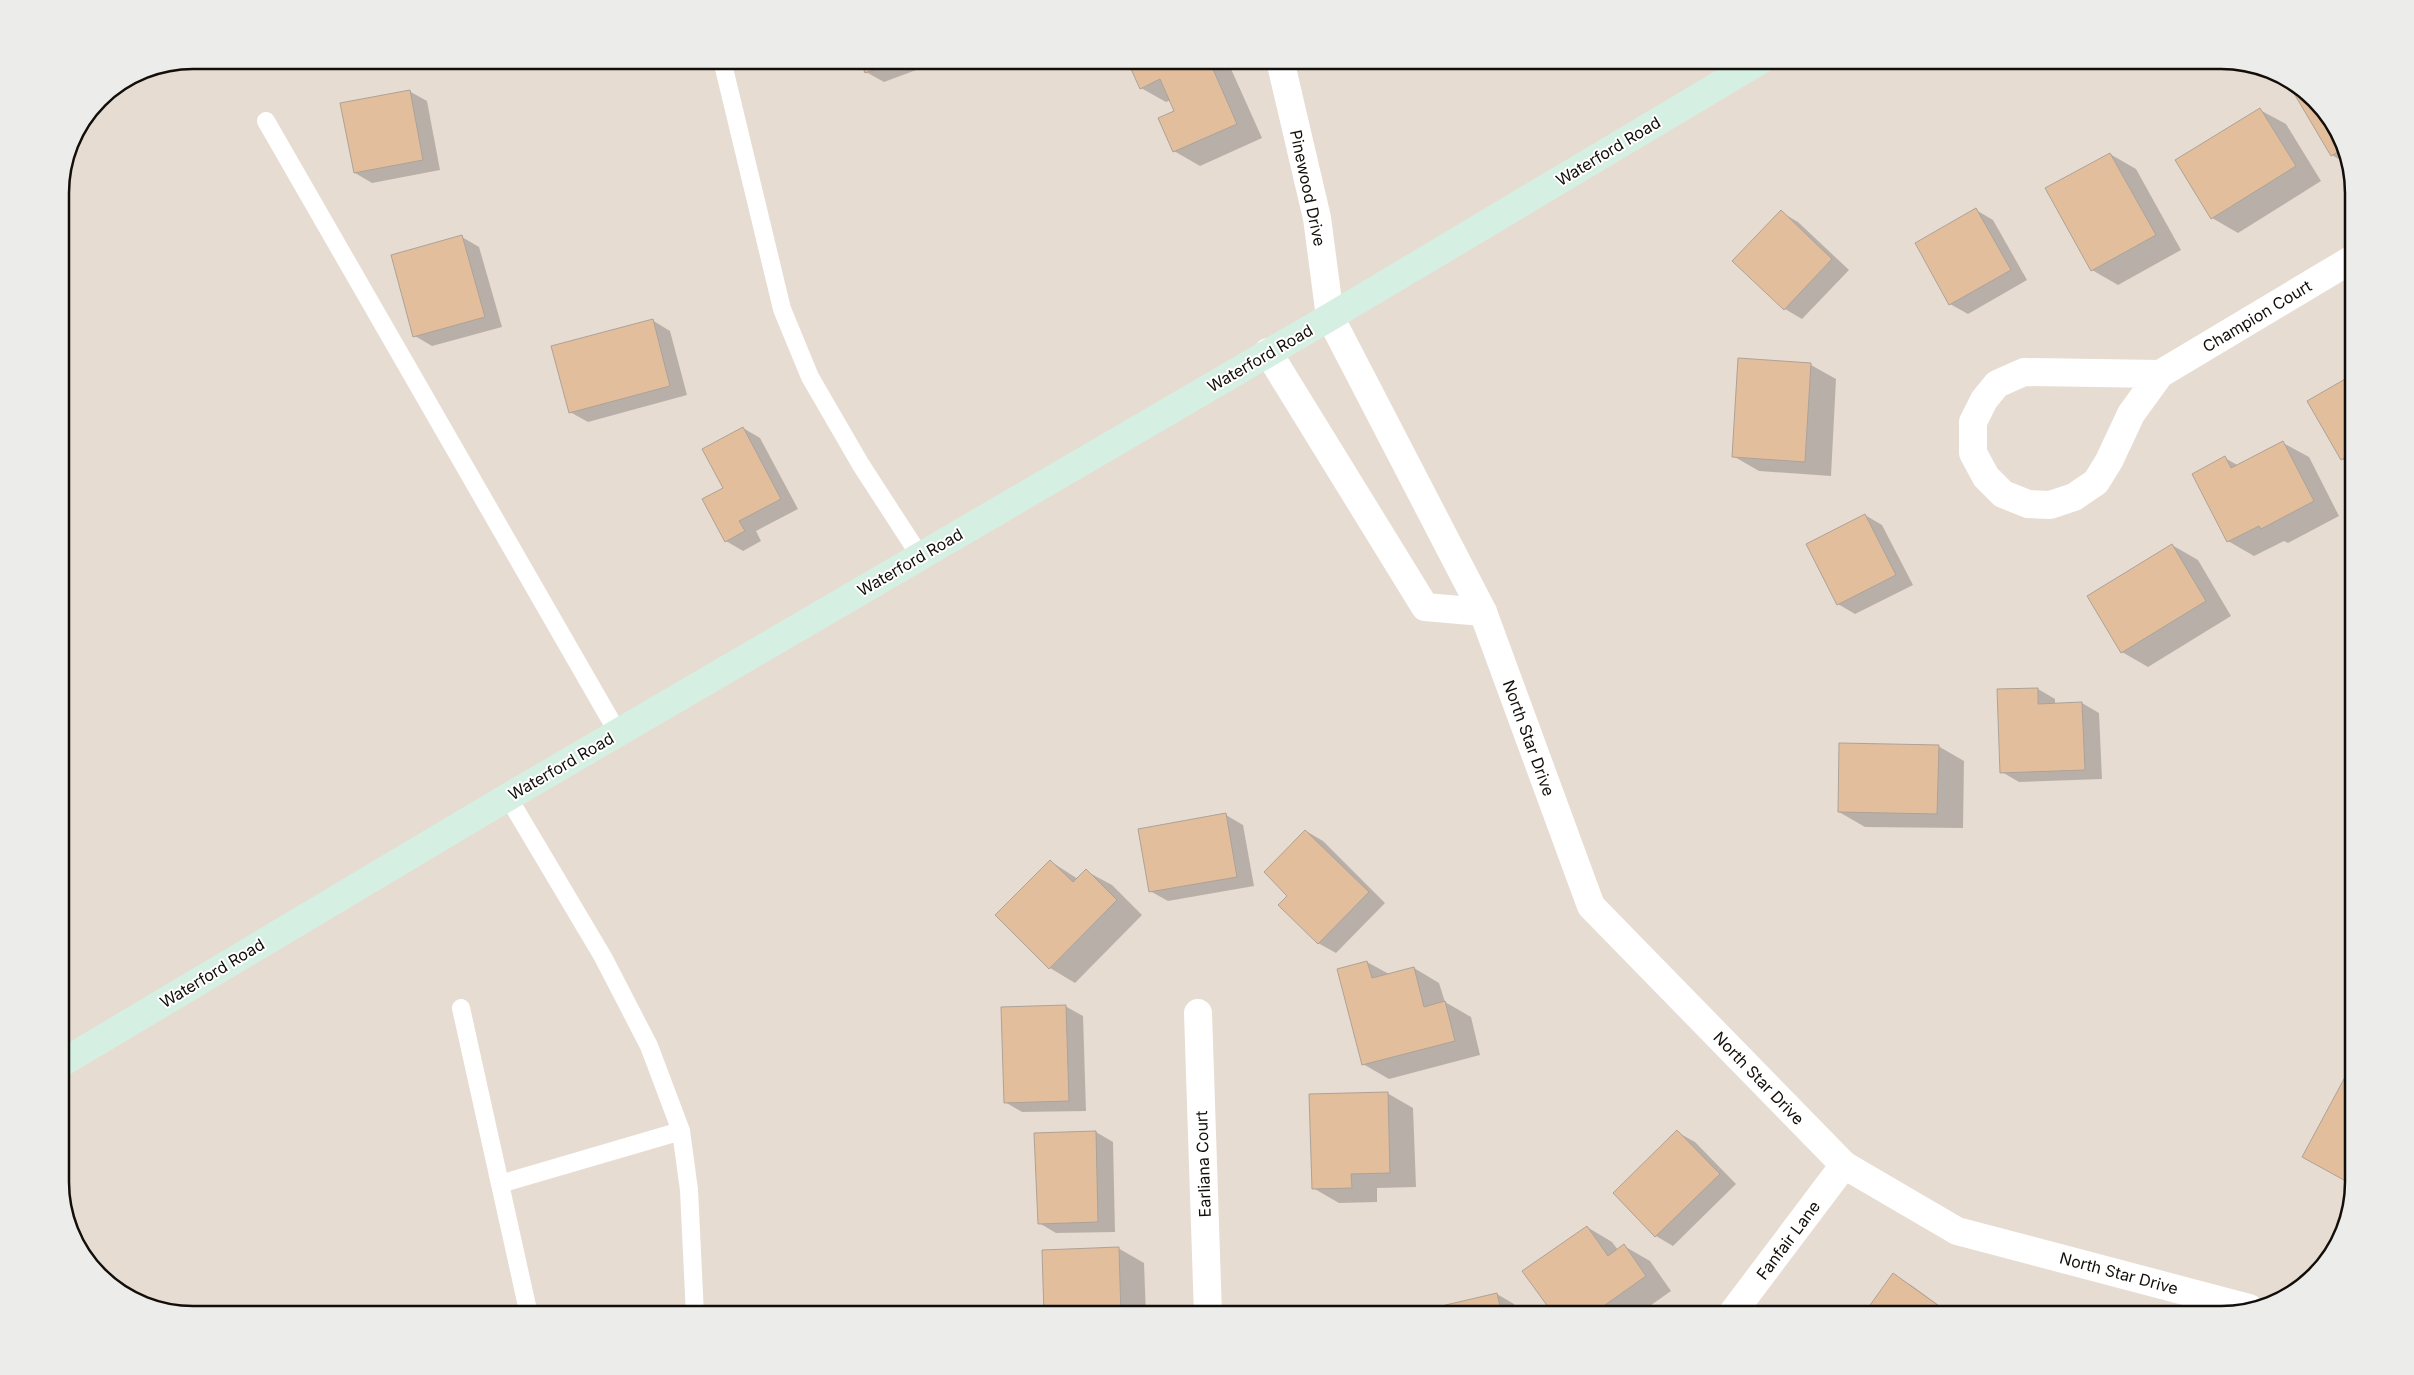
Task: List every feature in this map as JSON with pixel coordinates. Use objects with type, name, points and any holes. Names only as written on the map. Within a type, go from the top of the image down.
[{"type":"main road","name":"Waterford Road","points":[[69,1058],[508,797],[1330,317],[1746,69]]},
{"type":"street","name":"Pinewood Drive","points":[[1282,69],[1318,218],[1330,317]]},
{"type":"street","name":"Champion Court","points":[[2160,374],[2024,372],[1997,384],[1984,400],[1974,422],[1973,452],[1986,477],[2003,494],[2028,504],[2050,505],[2074,498],[2096,482],[2109,461],[2131,414],[2160,374],[2345,263]]},
{"type":"street","name":"North Star Drive","points":[[1330,317],[1483,612],[1591,906],[1844,1165],[1957,1231],[2238,1305]]},
{"type":"street","points":[[1268,352],[1425,607],[1483,612]]},
{"type":"street","name":"Earliana Court","points":[[1198,1014],[1208,1306]]},
{"type":"street","name":"Fanfair Lane","points":[[1739,1306],[1844,1165]]},
{"type":"lane","points":[[724,69],[786,318],[810,377],[861,465],[920,556]]},
{"type":"lane","points":[[266,121],[618,733]]},
{"type":"lane","points":[[508,797],[607,965],[649,1046],[681,1131],[689,1190],[695,1306]]},
{"type":"lane","points":[[461,1008],[527,1306]]},
{"type":"lane","points":[[500,1184],[681,1131]]},
{"type":"building","points":[[863,69],[876,69],[865,73]]},
{"type":"building","points":[[1131,69],[1213,69],[1237,124],[1173,152],[1158,118],[1174,111],[1160,79],[1140,89]]},
{"type":"building","points":[[410,90],[423,160],[354,173],[340,103]]},
{"type":"building","points":[[2293,91],[2320,117],[2329,131],[2338,152],[2331,156]]},
{"type":"building","points":[[2260,108],[2296,166],[2211,219],[2175,160]]},
{"type":"building","points":[[2110,153],[2156,235],[2091,271],[2045,188]]},
{"type":"building","points":[[1976,208],[2011,270],[1949,305],[1915,243]]},
{"type":"building","points":[[1781,210],[1832,259],[1784,310],[1732,261]]},
{"type":"building","points":[[462,235],[485,317],[413,337],[391,255]]},
{"type":"building","points":[[653,319],[670,386],[569,413],[551,346]]},
{"type":"building","points":[[1738,358],[1811,363],[1805,462],[1732,457]]},
{"type":"building","points":[[2345,379],[2345,458],[2341,460],[2307,401]]},
{"type":"building","points":[[743,427],[781,499],[739,521],[745,531],[725,542],[702,499],[723,488],[702,449]]},
{"type":"building","points":[[2283,441],[2314,501],[2261,529],[2259,526],[2227,542],[2192,474],[2225,456],[2231,468]]},
{"type":"building","points":[[1865,514],[1896,575],[1837,605],[1806,544]]},
{"type":"building","points":[[2172,544],[2206,601],[2121,653],[2087,596]]},
{"type":"building","points":[[2038,688],[2038,704],[2082,702],[2085,770],[2000,773],[1997,689]]},
{"type":"building","points":[[1839,743],[1939,745],[1937,814],[1838,812]]},
{"type":"building","points":[[1226,813],[1237,877],[1149,892],[1138,829]]},
{"type":"building","points":[[1305,830],[1369,892],[1318,944],[1278,905],[1287,896],[1264,872]]},
{"type":"building","points":[[1050,860],[1073,882],[1086,869],[1117,900],[1049,969],[995,915]]},
{"type":"building","points":[[1367,961],[1372,978],[1414,967],[1424,1007],[1445,1001],[1455,1041],[1362,1065],[1337,969]]},
{"type":"building","points":[[1066,1005],[1069,1101],[1004,1103],[1001,1007]]},
{"type":"building","points":[[2345,1077],[2345,1181],[2302,1157]]},
{"type":"building","points":[[1388,1092],[1390,1173],[1351,1174],[1352,1188],[1312,1189],[1309,1094]]},
{"type":"building","points":[[1677,1130],[1720,1174],[1655,1237],[1613,1193]]},
{"type":"building","points":[[1096,1131],[1098,1222],[1038,1224],[1034,1133]]},
{"type":"building","points":[[1587,1226],[1608,1256],[1624,1244],[1646,1276],[1604,1306],[1547,1306],[1522,1271]]},
{"type":"building","points":[[1119,1247],[1121,1306],[1044,1306],[1042,1250]]},
{"type":"building","points":[[1893,1273],[1939,1306],[1869,1306]]},
{"type":"building","points":[[1497,1293],[1500,1306],[1441,1306]]}]
